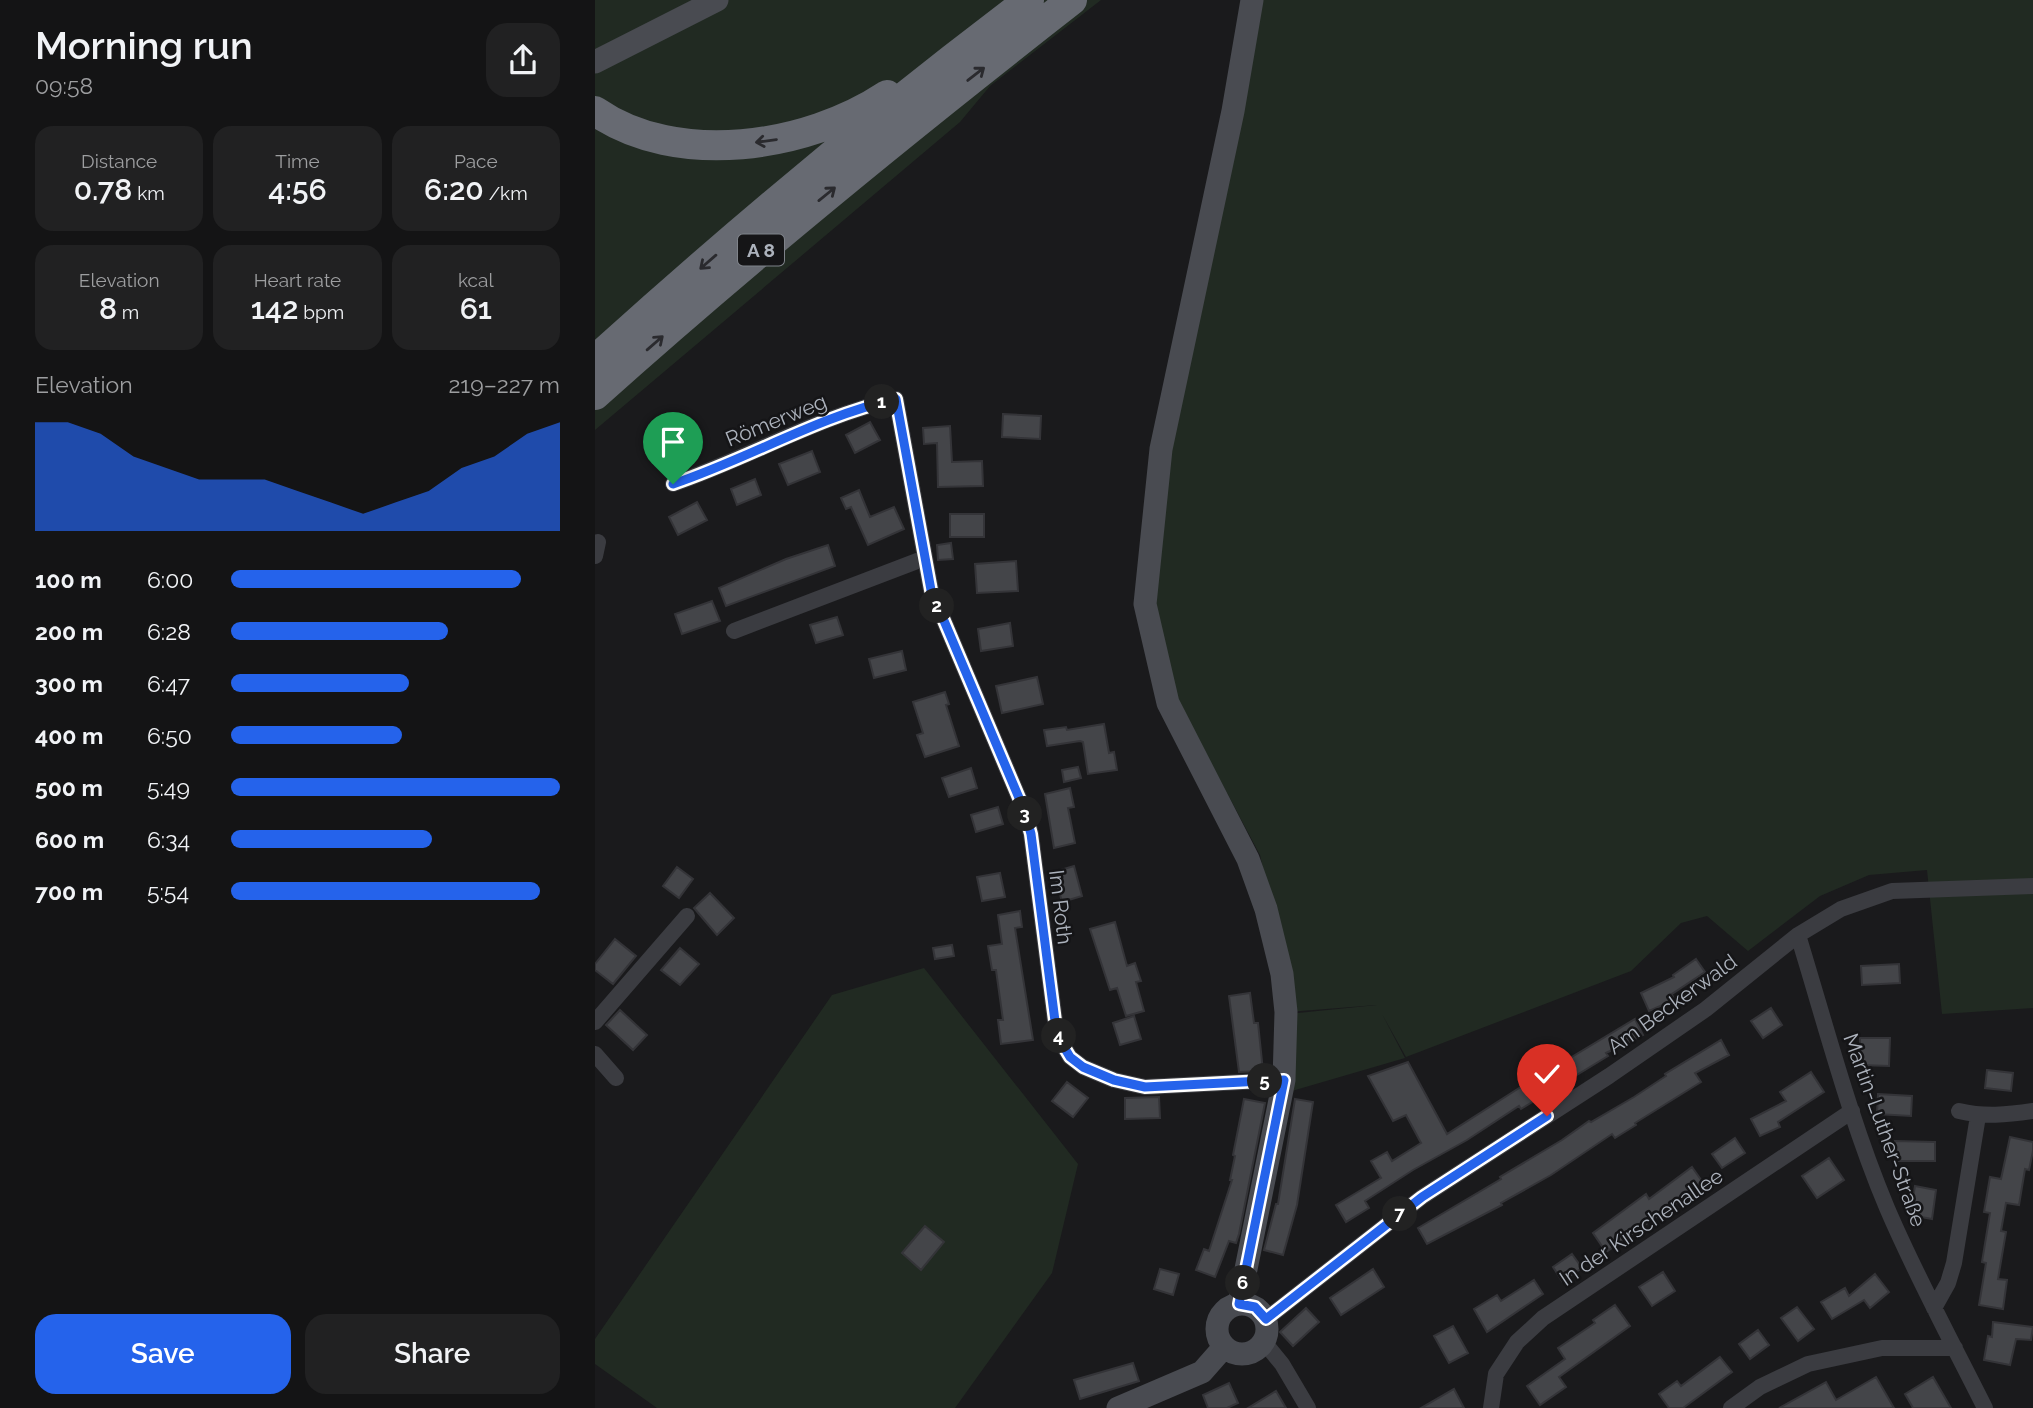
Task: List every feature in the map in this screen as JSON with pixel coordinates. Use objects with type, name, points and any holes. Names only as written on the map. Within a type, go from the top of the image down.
[{"type":"highway","name":"A 8","points":[[600,374],[815,170],[948,61],[1029,0]]},
{"type":"highway","name":"A 8","points":[[600,374],[1072,0]]},
{"type":"highway","points":[[595,111],[632,130],[676,142],[722,146],[776,140],[821,127],[853,113],[884,97],[916,73],[948,61]]},
{"type":"street","points":[[596,62],[717,0]]},
{"type":"street","points":[[1239,1304],[1284,1080],[1286,1012],[1282,974],[1266,909],[1248,859],[1168,703],[1145,604],[1161,449],[1233,111],[1252,0]]},
{"type":"street","name":"Römerweg","points":[[673,484],[877,403],[896,399]]},
{"type":"street","name":"Im Roth","points":[[896,399],[931,590],[1025,812],[1031,834],[1055,1021],[1061,1042],[1070,1057],[1083,1067],[1114,1080],[1145,1087],[1284,1080]]},
{"type":"street","points":[[734,631],[925,558]]},
{"type":"street","name":"Am Beckerwald","points":[[1265,1330],[1422,1197],[1631,1061],[1706,1009],[1798,935],[1841,909],[1892,891],[2033,887]]},
{"type":"street","points":[[595,1022],[687,916]]},
{"type":"street","name":"Martin-Luther-Straße","points":[[1798,935],[1851,1111],[1887,1207],[1985,1408]]},
{"type":"street","points":[[595,1054],[616,1078]]},
{"type":"street","name":"In der Kirschenallee","points":[[1491,1408],[1496,1374],[1517,1342],[1543,1318],[1851,1111]]},
{"type":"street","points":[[1959,1111],[1978,1116],[2003,1116],[2033,1111]]},
{"type":"street","points":[[1934,1308],[1948,1283],[1954,1264],[1978,1116]]},
{"type":"street","points":[[1265,1330],[1253,1352],[1245,1354],[1238,1354],[1224,1347],[1217,1334],[1218,1320],[1228,1308],[1239,1304],[1255,1307],[1282,1364],[1308,1408]]},
{"type":"street","points":[[1118,1408],[1202,1372],[1224,1347]]},
{"type":"street","points":[[1731,1408],[1760,1387],[1808,1364],[1882,1348],[1955,1348]]},
{"type":"shaded area","points":[[595,0],[1101,0],[990,86],[960,122],[595,430]]},
{"type":"shaded area","points":[[1258,0],[2033,0],[2033,1008],[1942,1014],[1927,870],[1869,875],[1820,896],[1748,951],[1707,916],[1681,923],[1631,971],[1406,1057],[1382,1014],[1405,1058],[1285,1093],[1288,1014],[1377,1005],[1288,1012],[1286,971],[1260,855],[1176,697],[1149,602],[1168,459]]},
{"type":"shaded area","points":[[924,968],[1078,1164],[1052,1273],[955,1408],[657,1408],[595,1364],[595,1339],[832,995]]},
{"type":"building","points":[[1003,414],[1041,416],[1040,439],[1002,437]]},
{"type":"building","points":[[870,422],[880,440],[855,453],[846,435]]},
{"type":"building","points":[[950,426],[952,462],[982,461],[983,486],[938,487],[937,443],[924,444],[923,428]]},
{"type":"building","points":[[812,451],[820,472],[788,485],[779,464]]},
{"type":"building","points":[[755,479],[761,495],[737,505],[731,489]]},
{"type":"building","points":[[859,490],[870,517],[894,507],[904,529],[868,545],[851,507],[846,509],[841,498]]},
{"type":"building","points":[[697,502],[707,520],[678,535],[669,517]]},
{"type":"building","points":[[950,514],[984,514],[984,537],[950,537]]},
{"type":"building","points":[[951,543],[953,559],[938,560],[937,545]]},
{"type":"building","points":[[828,545],[835,566],[726,606],[719,588],[786,559]]},
{"type":"building","points":[[1016,561],[1018,591],[977,593],[975,564]]},
{"type":"building","points":[[712,601],[720,621],[682,634],[675,614]]},
{"type":"building","points":[[837,617],[843,635],[816,643],[810,625]]},
{"type":"building","points":[[1010,623],[1013,646],[981,651],[978,629]]},
{"type":"building","points":[[902,651],[906,670],[874,678],[869,659]]},
{"type":"building","points":[[1037,677],[1043,704],[1002,713],[996,686]]},
{"type":"building","points":[[945,692],[949,704],[946,705],[959,746],[925,757],[917,735],[923,733],[913,702]]},
{"type":"building","points":[[1104,724],[1109,753],[1114,752],[1117,770],[1088,774],[1083,742],[1047,746],[1044,730],[1066,727],[1067,730]]},
{"type":"building","points":[[1078,767],[1081,778],[1064,782],[1062,770]]},
{"type":"building","points":[[971,768],[977,788],[949,797],[942,778]]},
{"type":"building","points":[[1070,788],[1074,807],[1068,808],[1075,843],[1054,848],[1045,794]]},
{"type":"building","points":[[998,807],[1003,824],[976,832],[971,815]]},
{"type":"building","points":[[1074,866],[1082,896],[1062,902],[1054,872]]},
{"type":"building","points":[[677,867],[693,879],[679,898],[663,886]]},
{"type":"building","points":[[1000,873],[1005,897],[982,901],[977,877]]},
{"type":"building","points":[[710,893],[734,918],[717,935],[694,908]]},
{"type":"building","points":[[1020,911],[1022,927],[1015,928],[1033,1040],[1001,1044],[998,1020],[1003,1020],[996,970],[992,970],[988,946],[1002,944],[998,915]]},
{"type":"building","points":[[1115,922],[1127,966],[1135,963],[1141,981],[1136,982],[1144,1011],[1126,1016],[1117,988],[1110,990],[1090,929]]},
{"type":"building","points":[[615,939],[636,956],[613,984],[595,970],[595,964]]},
{"type":"building","points":[[952,945],[954,956],[935,959],[933,948]]},
{"type":"building","points":[[680,948],[699,964],[680,985],[661,970]]},
{"type":"building","points":[[1696,959],[1705,972],[1672,994],[1674,1000],[1649,1011],[1641,993],[1674,977],[1673,975]]},
{"type":"building","points":[[1899,964],[1900,983],[1862,985],[1861,966]]},
{"type":"building","points":[[1250,993],[1254,1023],[1258,1023],[1263,1071],[1239,1072],[1229,996]]},
{"type":"building","points":[[1771,1008],[1782,1025],[1763,1038],[1751,1021]]},
{"type":"building","points":[[620,1010],[647,1035],[633,1050],[606,1025]]},
{"type":"building","points":[[1134,1016],[1141,1039],[1120,1045],[1113,1023]]},
{"type":"building","points":[[1635,1019],[1643,1035],[1606,1053],[1608,1056],[1521,1109],[1519,1106],[1467,1140],[1413,1170],[1365,1201],[1369,1208],[1346,1222],[1336,1205],[1381,1178],[1371,1161],[1387,1152],[1392,1161],[1421,1143],[1406,1115],[1393,1121],[1368,1076],[1408,1062],[1447,1134],[1549,1069]]},
{"type":"building","points":[[1860,1038],[1890,1038],[1889,1066],[1860,1065]]},
{"type":"building","points":[[1721,1040],[1729,1055],[1695,1073],[1701,1082],[1615,1138],[1612,1134],[1551,1175],[1501,1203],[1502,1205],[1427,1244],[1418,1228],[1501,1179],[1500,1177],[1589,1121],[1634,1097],[1666,1076],[1665,1074]]},
{"type":"building","points":[[1987,1070],[2013,1073],[2011,1091],[1985,1088]]},
{"type":"building","points":[[1811,1072],[1824,1092],[1778,1122],[1780,1127],[1760,1136],[1751,1119],[1786,1101],[1780,1092]]},
{"type":"building","points":[[1067,1082],[1088,1098],[1073,1117],[1052,1101]]},
{"type":"building","points":[[1878,1094],[1912,1096],[1911,1116],[1877,1114]]},
{"type":"building","points":[[1159,1097],[1160,1118],[1125,1119],[1125,1098]]},
{"type":"building","points":[[1244,1099],[1265,1103],[1239,1234],[1236,1243],[1229,1241],[1215,1277],[1196,1270],[1204,1249],[1209,1251],[1232,1180],[1233,1155]]},
{"type":"building","points":[[1295,1099],[1313,1102],[1297,1205],[1283,1255],[1264,1250],[1278,1204]]},
{"type":"building","points":[[2010,1137],[2033,1142],[2033,1151],[2029,1170],[2025,1169],[2019,1205],[2006,1203],[2001,1231],[2006,1232],[1998,1279],[2007,1280],[2003,1309],[1979,1305],[1986,1263],[1982,1262],[1990,1213],[1984,1212],[1990,1177],[2001,1179]]},
{"type":"building","points":[[1735,1138],[1745,1153],[1722,1168],[1712,1154]]},
{"type":"building","points":[[1895,1141],[1935,1142],[1935,1161],[1895,1161]]},
{"type":"building","points":[[1829,1158],[1844,1180],[1817,1198],[1802,1176]]},
{"type":"building","points":[[1692,1167],[1704,1184],[1606,1252],[1593,1233],[1646,1194],[1649,1199]]},
{"type":"building","points":[[1915,1186],[1936,1190],[1932,1219],[1910,1215]]},
{"type":"building","points":[[925,1226],[944,1242],[921,1270],[902,1253]]},
{"type":"building","points":[[1572,1254],[1582,1268],[1562,1281],[1553,1267]]},
{"type":"building","points":[[1160,1269],[1179,1274],[1173,1295],[1154,1289]]},
{"type":"building","points":[[1373,1269],[1384,1287],[1341,1315],[1330,1298]]},
{"type":"building","points":[[1663,1272],[1675,1291],[1652,1306],[1639,1287]]},
{"type":"building","points":[[1875,1274],[1889,1292],[1870,1308],[1864,1300],[1832,1319],[1821,1302],[1845,1288],[1849,1296]]},
{"type":"building","points":[[1534,1280],[1543,1294],[1487,1332],[1474,1309],[1497,1295],[1501,1301]]},
{"type":"building","points":[[1615,1305],[1630,1326],[1559,1377],[1566,1387],[1540,1405],[1527,1386],[1565,1359],[1558,1348],[1595,1323],[1593,1320]]},
{"type":"building","points":[[1797,1307],[1814,1329],[1798,1341],[1781,1318]]},
{"type":"building","points":[[1306,1308],[1319,1322],[1293,1346],[1280,1332]]},
{"type":"building","points":[[1993,1322],[2033,1327],[2031,1340],[2016,1339],[2010,1365],[1984,1360],[1988,1336],[1992,1337]]},
{"type":"building","points":[[1453,1326],[1468,1353],[1449,1363],[1434,1336]]},
{"type":"building","points":[[1758,1330],[1769,1345],[1750,1359],[1739,1344]]},
{"type":"building","points":[[1720,1357],[1732,1372],[1683,1408],[1669,1408],[1659,1394],[1677,1381],[1681,1386]]},
{"type":"building","points":[[1133,1363],[1139,1381],[1080,1399],[1074,1380]]},
{"type":"building","points":[[1876,1377],[1894,1408],[1779,1408],[1826,1382],[1836,1400]]},
{"type":"building","points":[[1933,1377],[1951,1408],[1913,1408],[1905,1394]]},
{"type":"building","points":[[1229,1383],[1238,1403],[1227,1408],[1208,1408],[1203,1395]]},
{"type":"building","points":[[1454,1389],[1464,1408],[1421,1408]]},
{"type":"building","points":[[1276,1391],[1286,1408],[1248,1408]]},
{"type":"route","points":[[673,484],[877,403],[896,399],[931,590],[1025,812],[1031,834],[1055,1021],[1061,1042],[1070,1057],[1083,1067],[1114,1080],[1145,1087],[1284,1080],[1239,1304],[1255,1307],[1266,1319],[1422,1197],[1547,1116]]}]
